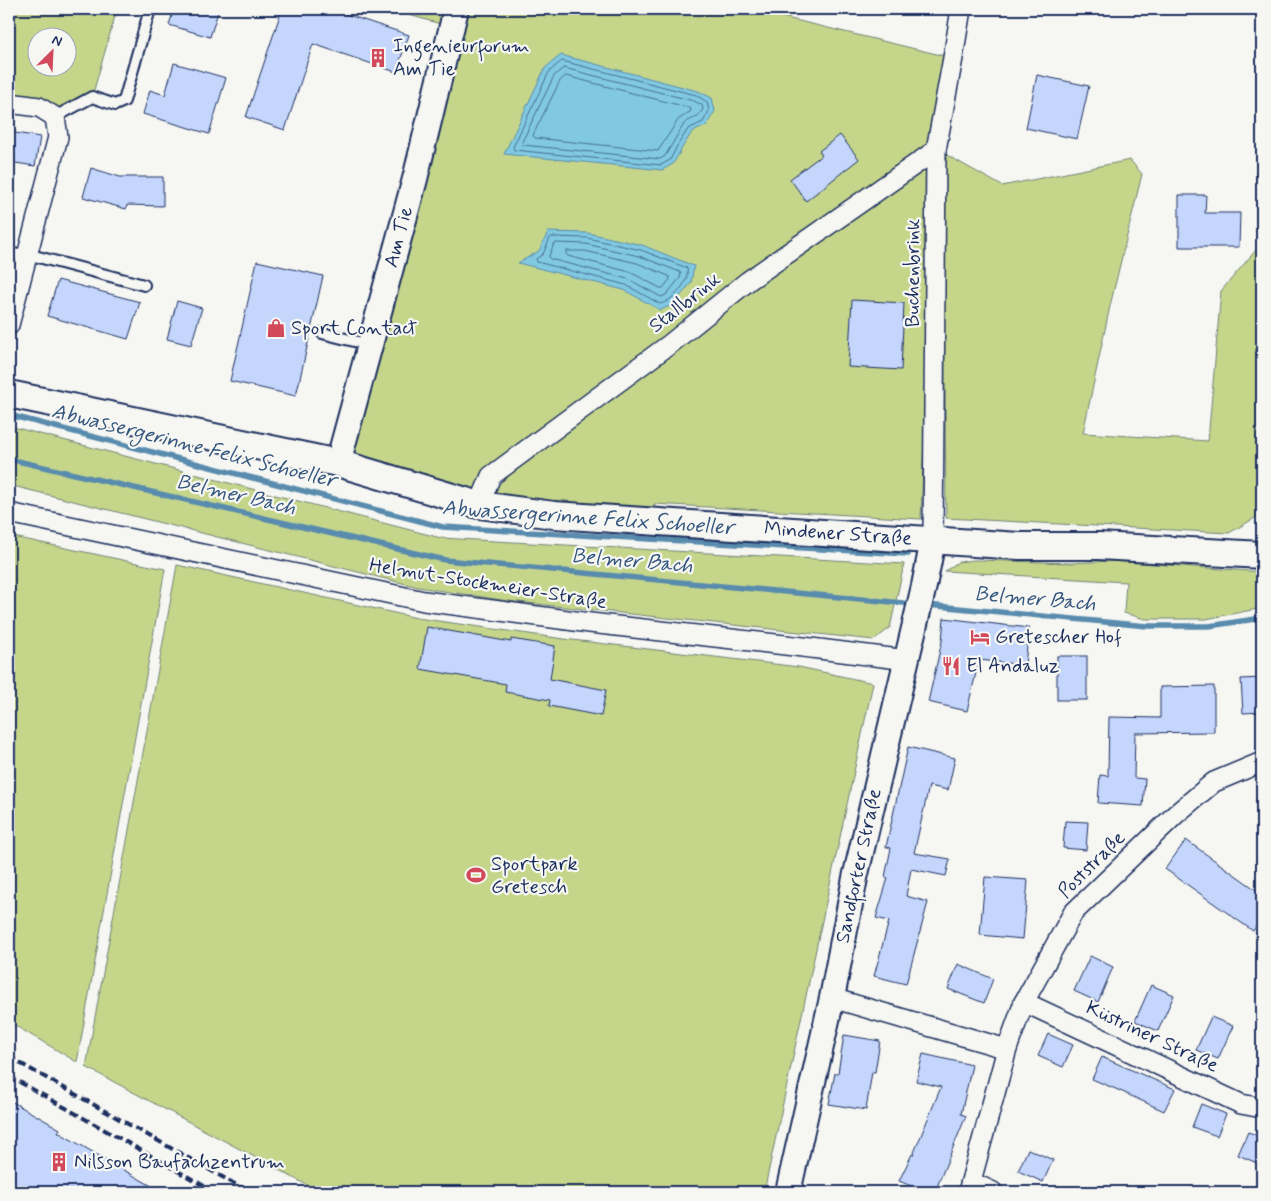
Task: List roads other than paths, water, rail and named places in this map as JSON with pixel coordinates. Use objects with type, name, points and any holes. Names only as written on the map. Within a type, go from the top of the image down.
[{"type":"main road","name":"Mindener Straße","points":[[9,394],[338,463],[479,506],[554,516],[1019,546],[1099,546],[1262,555]]},
{"type":"street","name":"Am Tie","points":[[338,463],[415,179],[456,9]]},
{"type":"street","name":"Buchenbrink","points":[[933,540],[936,150],[961,9]]},
{"type":"street","points":[[9,103],[39,107],[55,118],[58,137],[21,255],[9,325]]},
{"type":"street","name":"Stallbrink","points":[[479,506],[491,476],[670,344],[748,281],[936,150]]},
{"type":"street","name":"Helmut-Stockmeier-Straße","points":[[9,513],[424,601],[590,623],[907,660]]},
{"type":"street","name":"Sandforter Straße","points":[[788,1192],[832,998],[855,878],[907,660],[933,540]]},
{"type":"street","name":"Poststraße","points":[[969,1187],[1007,1049],[1024,1002],[1074,913],[1176,814],[1214,782],[1262,762]]},
{"type":"street","points":[[832,998],[1007,1049]]},
{"type":"street","name":"Küstriner Straße","points":[[1024,1002],[1241,1104],[1262,1108]]},
{"type":"street","points":[[969,1187],[993,1192]]},
{"type":"lane","points":[[55,118],[92,97],[115,104],[124,102],[150,9]]},
{"type":"lane","points":[[21,255],[144,284]]},
{"type":"lane","points":[[322,333],[370,345]]},
{"type":"water","points":[[561,55],[698,91],[712,98],[715,111],[706,126],[692,132],[673,164],[662,170],[504,154],[545,68]]},
{"type":"water","points":[[548,232],[588,233],[642,245],[694,266],[691,283],[673,305],[660,310],[624,290],[518,263],[539,251]]},
{"type":"waterway","name":"Abwassergerinne Felix Schoeller","points":[[9,415],[443,527],[908,554]]},
{"type":"waterway","name":"Belmer Bach","points":[[9,459],[445,560],[914,604]]},
{"type":"waterway","name":"Belmer Bach","points":[[926,605],[1147,626],[1209,626],[1262,618]]},
{"type":"railway","points":[[9,1057],[249,1192]]},
{"type":"railway","points":[[9,1076],[215,1192]]},
{"type":"place","name":"Ingenieurforum Am Tie","points":[[378,58]]},
{"type":"place","name":"Sport Contact","points":[[276,328]]},
{"type":"place","name":"Gretescher Hof","points":[[980,637]]},
{"type":"place","name":"El Andaluz","points":[[951,666]]},
{"type":"place","name":"Sportpark Gretesch","points":[[476,875]]},
{"type":"place","name":"Nilsson Baufachzentrum","points":[[59,1162]]}]
